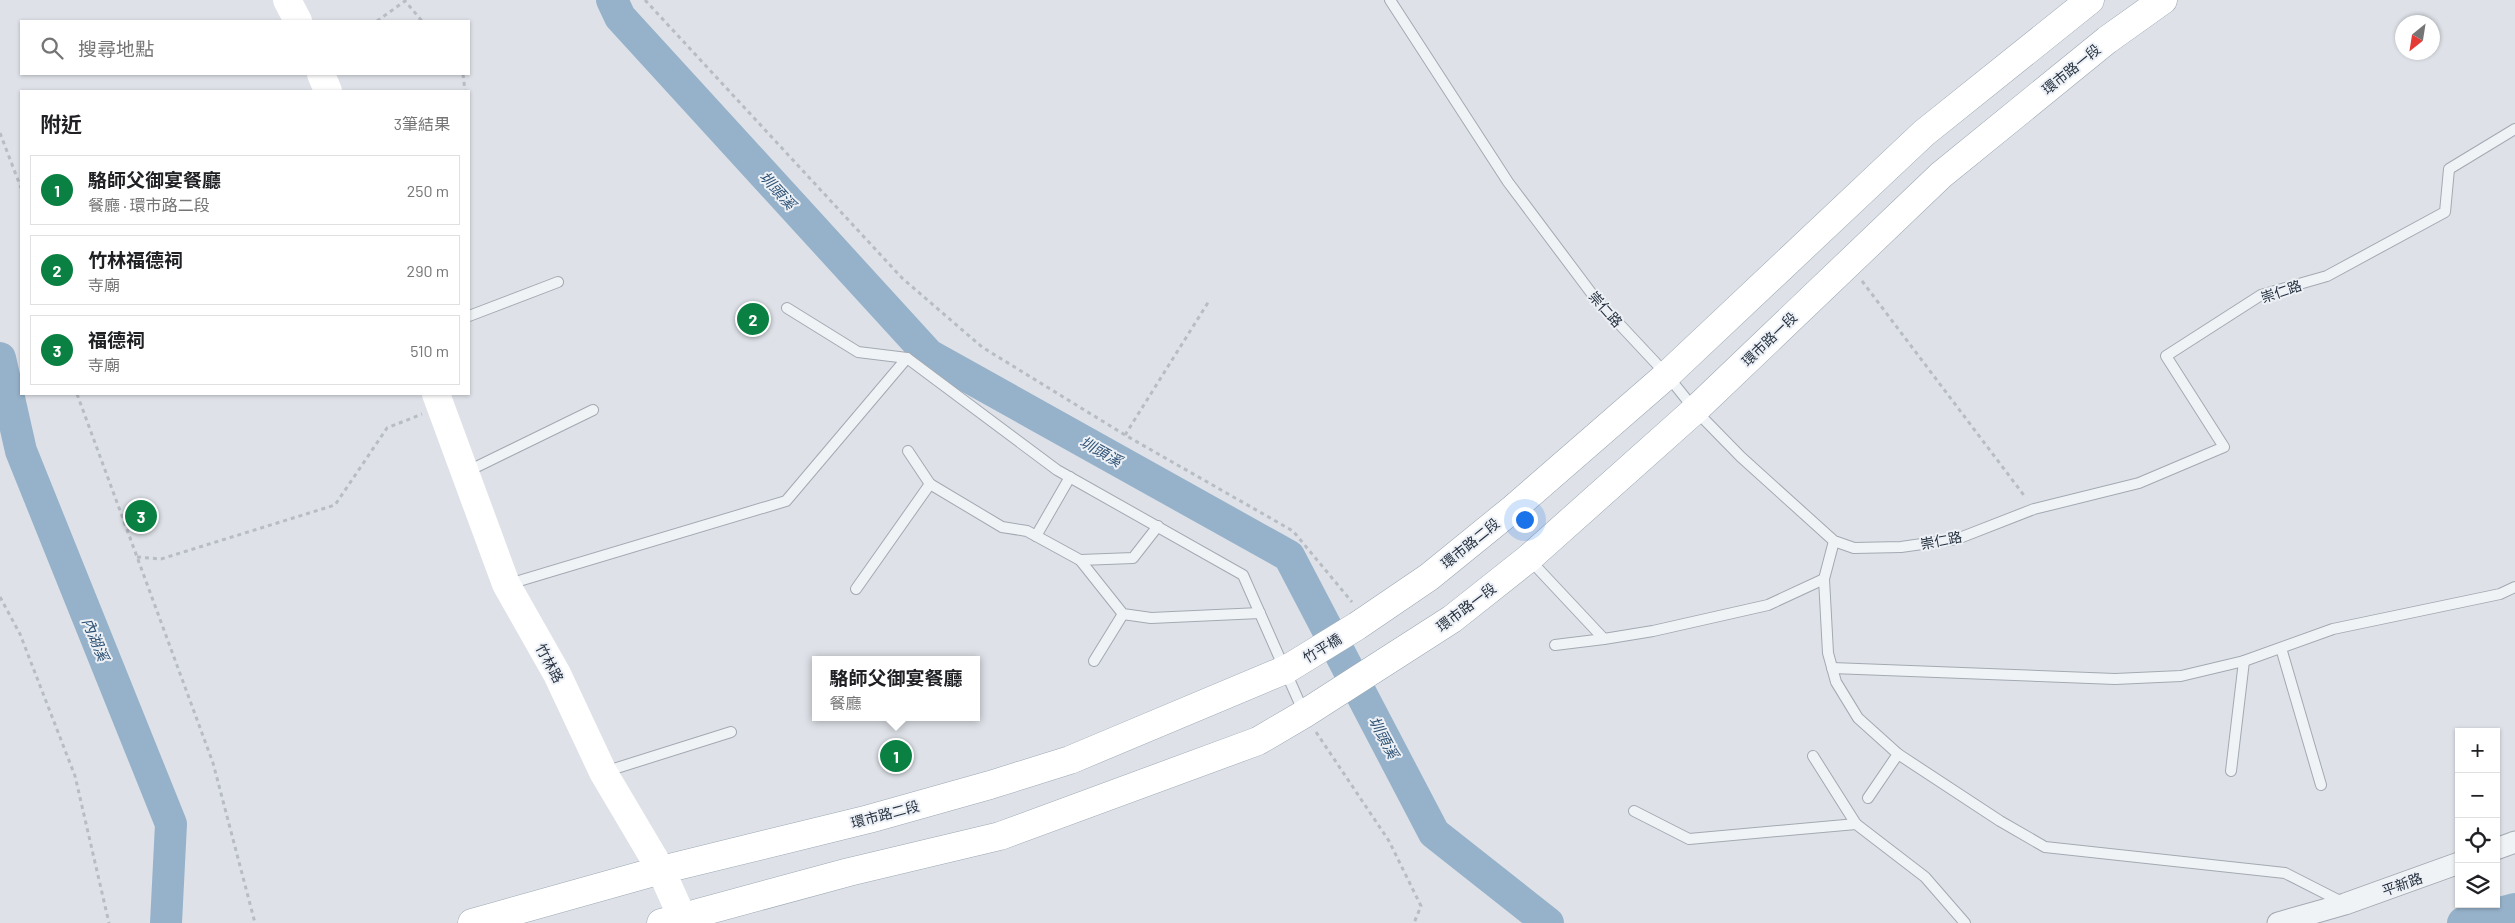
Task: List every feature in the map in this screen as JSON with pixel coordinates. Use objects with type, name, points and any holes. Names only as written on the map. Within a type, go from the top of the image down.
[{"type":"main road","points":[[287,0],[297,20]]},
{"type":"main road","points":[[1667,375],[1924,133],[2090,0]]},
{"type":"main road","name":"環市路一段","points":[[1304,714],[1372,673],[1452,619],[1529,558],[1695,410],[1941,174],[2106,40],[2163,0]]},
{"type":"main road","points":[[321,75],[328,90]]},
{"type":"main road","name":"環市路二段","points":[[1362,623],[1429,577],[1506,514],[1667,375]]},
{"type":"main road","name":"竹林路","points":[[438,400],[506,584],[556,674],[603,772],[661,870],[675,921]]},
{"type":"main road","name":"竹平橋","points":[[1286,670],[1362,623]]},
{"type":"main road","name":"環市路二段","points":[[472,923],[661,870],[869,819],[1026,774],[1070,760],[1286,670]]},
{"type":"main road","points":[[675,921],[849,872],[1000,836],[1258,742],[1304,714]]},
{"type":"street","points":[[2500,848],[2515,842]]},
{"type":"street","name":"平新路","points":[[2278,923],[2345,904],[2455,864]]},
{"type":"lane","name":"崇仁路","points":[[1390,0],[1508,182],[1595,298],[1667,375],[1695,410],[1741,457],[1834,541],[1854,548],[1901,547],[1957,539],[2034,509],[2139,483],[2224,447],[2166,356],[2262,295],[2327,276],[2445,212],[2449,170],[2515,129]]},
{"type":"lane","points":[[470,316],[558,282]]},
{"type":"lane","points":[[787,308],[858,352],[907,358],[1057,470],[1243,575],[1304,714]]},
{"type":"lane","points":[[506,584],[786,501],[907,358]]},
{"type":"lane","points":[[464,473],[593,410]]},
{"type":"lane","points":[[908,452],[930,484],[1002,526],[1028,531],[1080,560],[1123,614],[1151,618],[1260,613]]},
{"type":"lane","points":[[1036,536],[1070,477]]},
{"type":"lane","points":[[856,589],[930,484]]},
{"type":"lane","points":[[1080,560],[1133,558],[1158,526]]},
{"type":"lane","points":[[1834,541],[1824,580],[1828,653],[1836,682],[1858,718],[1898,754],[2000,821],[2045,847],[2285,873],[2345,904]]},
{"type":"lane","points":[[1529,558],[1604,639]]},
{"type":"lane","points":[[1555,645],[1653,631],[1768,605],[1824,580]]},
{"type":"lane","points":[[1832,668],[2115,679],[2181,676],[2244,661],[2333,629],[2500,594],[2515,587]]},
{"type":"lane","points":[[1094,661],[1123,614]]},
{"type":"lane","points":[[2281,648],[2321,785]]},
{"type":"lane","points":[[2232,771],[2244,661]]},
{"type":"lane","points":[[603,772],[731,732]]},
{"type":"lane","points":[[1868,798],[1898,754]]},
{"type":"lane","points":[[1813,756],[1856,824],[1924,877],[1965,923]]},
{"type":"lane","points":[[1634,811],[1689,839],[1856,824]]},
{"type":"path","points":[[645,0],[902,278],[982,347],[1125,435],[1293,531],[1362,623]]},
{"type":"path","points":[[378,20],[405,1],[421,20]]},
{"type":"path","points":[[463,75],[465,90]]},
{"type":"path","points":[[0,133],[20,185]]},
{"type":"path","points":[[1848,263],[2034,509]]},
{"type":"path","points":[[1125,435],[1209,302]]},
{"type":"path","points":[[77,395],[213,763],[254,923]]},
{"type":"path","points":[[137,558],[161,559],[335,505],[387,428],[438,400]]},
{"type":"path","points":[[0,597],[20,634],[75,776],[108,923]]},
{"type":"path","points":[[1304,714],[1389,841],[1421,906],[1414,923]]},
{"type":"waterway","name":"圳頭溪","points":[[612,0],[620,17],[929,355],[1289,556],[1434,833],[1548,923]]},
{"type":"waterway","name":"內湖溪","points":[[0,358],[21,451],[171,824],[166,923]]},
{"type":"waterway","name":"內湖溪","points":[[2463,923],[2515,909]]},
{"type":"place","name":"竹林福德祠","points":[[753,319]]},
{"type":"place","name":"福德祠","points":[[141,516]]},
{"type":"place","name":"駱師父御宴餐廳","points":[[896,756]]}]
